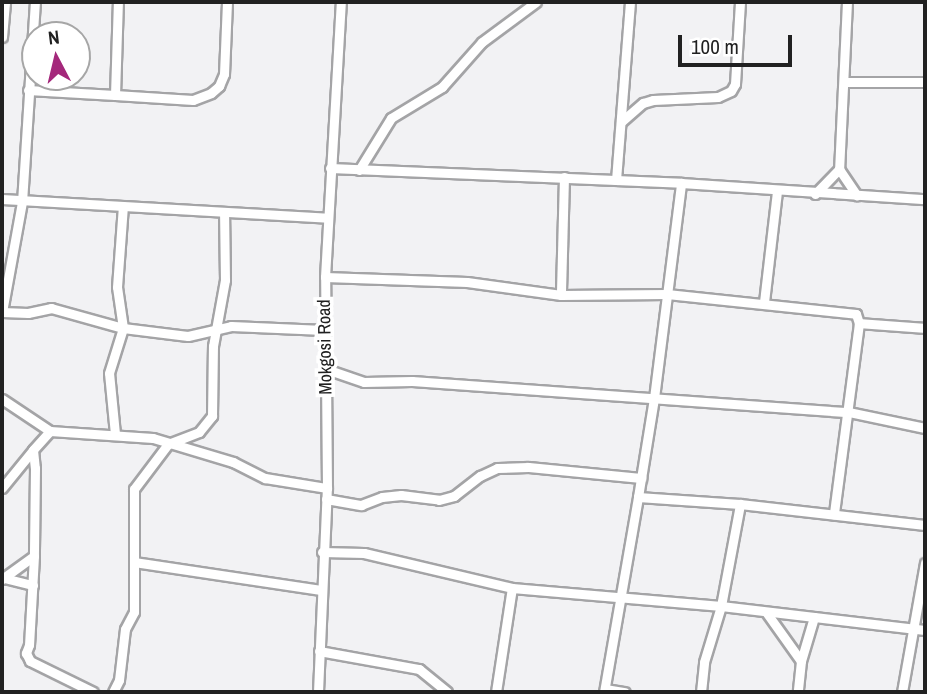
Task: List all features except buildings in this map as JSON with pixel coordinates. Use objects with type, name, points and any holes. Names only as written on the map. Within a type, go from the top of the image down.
[{"type":"street","points":[[2,37],[5,2]]},
{"type":"street","points":[[33,21],[35,2]]},
{"type":"street","points":[[114,95],[118,2]]},
{"type":"street","points":[[45,91],[193,100],[211,93],[219,86],[224,74],[227,2]]},
{"type":"street","name":"Mokgosi Road","points":[[318,692],[322,552],[327,488],[324,330],[327,218],[341,2]]},
{"type":"street","points":[[359,170],[391,118],[442,87],[482,42],[536,2]]},
{"type":"street","points":[[616,180],[629,2]]},
{"type":"street","points":[[622,121],[643,103],[653,100],[718,97],[731,91],[735,84],[740,2]]},
{"type":"street","points":[[847,2],[839,169],[857,196]]},
{"type":"street","points":[[844,82],[925,82]]},
{"type":"street","points":[[28,91],[22,202],[2,312],[28,313],[51,308],[123,328],[188,337],[231,326],[324,330]]},
{"type":"street","points":[[330,168],[681,183],[815,194],[925,199]]},
{"type":"street","points":[[815,194],[839,169]]},
{"type":"street","points":[[561,295],[564,177]]},
{"type":"street","points":[[625,692],[605,691],[654,398],[681,183]]},
{"type":"street","points":[[764,302],[777,191]]},
{"type":"street","points":[[2,200],[327,218]]},
{"type":"street","points":[[115,434],[109,373],[123,328],[117,272],[123,206]]},
{"type":"street","points":[[113,692],[120,680],[125,629],[134,612],[131,497],[136,482],[168,444],[199,432],[212,416],[214,331],[224,295],[224,212]]},
{"type":"street","points":[[325,278],[467,282],[561,295],[667,294],[764,302],[856,314],[859,323],[834,514]]},
{"type":"street","points":[[859,323],[925,328]]},
{"type":"street","points":[[326,369],[365,382],[412,381],[849,412],[925,428]]},
{"type":"street","points":[[2,399],[50,430],[153,438],[233,462],[265,478],[327,488]]},
{"type":"street","points":[[3,489],[50,430]]},
{"type":"street","points":[[33,450],[36,468],[34,556],[26,653],[30,661],[93,692]]},
{"type":"street","points":[[326,499],[361,505],[382,497],[401,495],[439,500],[454,496],[480,476],[497,468],[528,467],[641,478]]},
{"type":"street","points":[[638,496],[740,504],[925,525]]},
{"type":"street","points":[[701,692],[704,662],[721,606],[740,504]]},
{"type":"street","points":[[322,552],[364,553],[512,588],[721,606],[925,630]]},
{"type":"street","points":[[3,578],[34,556]]},
{"type":"street","points":[[134,562],[321,590]]},
{"type":"street","points":[[902,692],[925,563]]},
{"type":"street","points":[[3,578],[33,585]]},
{"type":"street","points":[[496,692],[512,588]]},
{"type":"street","points":[[766,612],[802,661]]},
{"type":"street","points":[[798,692],[802,661],[814,617]]},
{"type":"street","points":[[319,651],[419,669],[447,692]]}]
